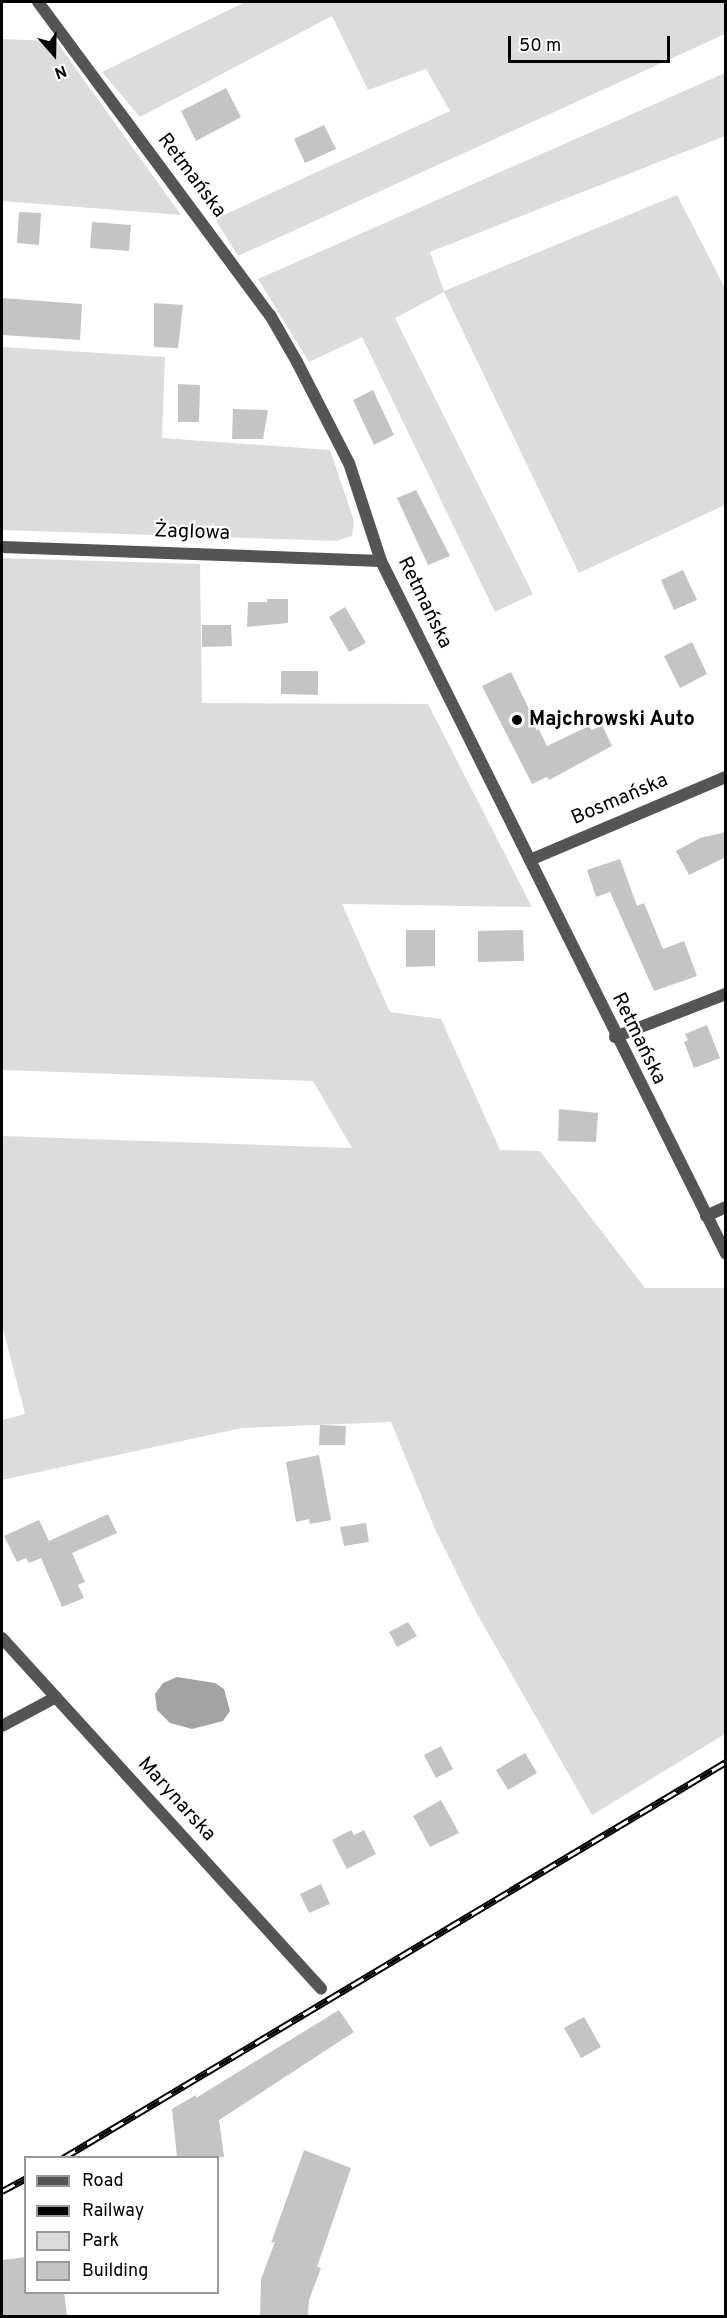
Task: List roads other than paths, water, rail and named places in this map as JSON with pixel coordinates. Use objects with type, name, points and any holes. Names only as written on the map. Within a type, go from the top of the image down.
[{"type":"street","name":"Retmańska","points":[[38,2],[270,315],[349,463],[381,561],[530,860],[615,1037],[726,1254]]},
{"type":"street","name":"Żaglowa","points":[[2,547],[381,561]]},
{"type":"street","name":"Bosmańska","points":[[530,860],[726,777]]},
{"type":"street","points":[[615,1037],[726,994]]},
{"type":"street","points":[[706,1216],[726,1207]]},
{"type":"street","name":"Marynarska","points":[[2,1638],[321,1989]]},
{"type":"street","points":[[2,1726],[56,1697]]},
{"type":"railway","points":[[66,2156],[726,1762]]},
{"type":"railway","points":[[2,2191],[24,2179]]},
{"type":"place","name":"Majchrowski Auto","points":[[517,720]]}]
